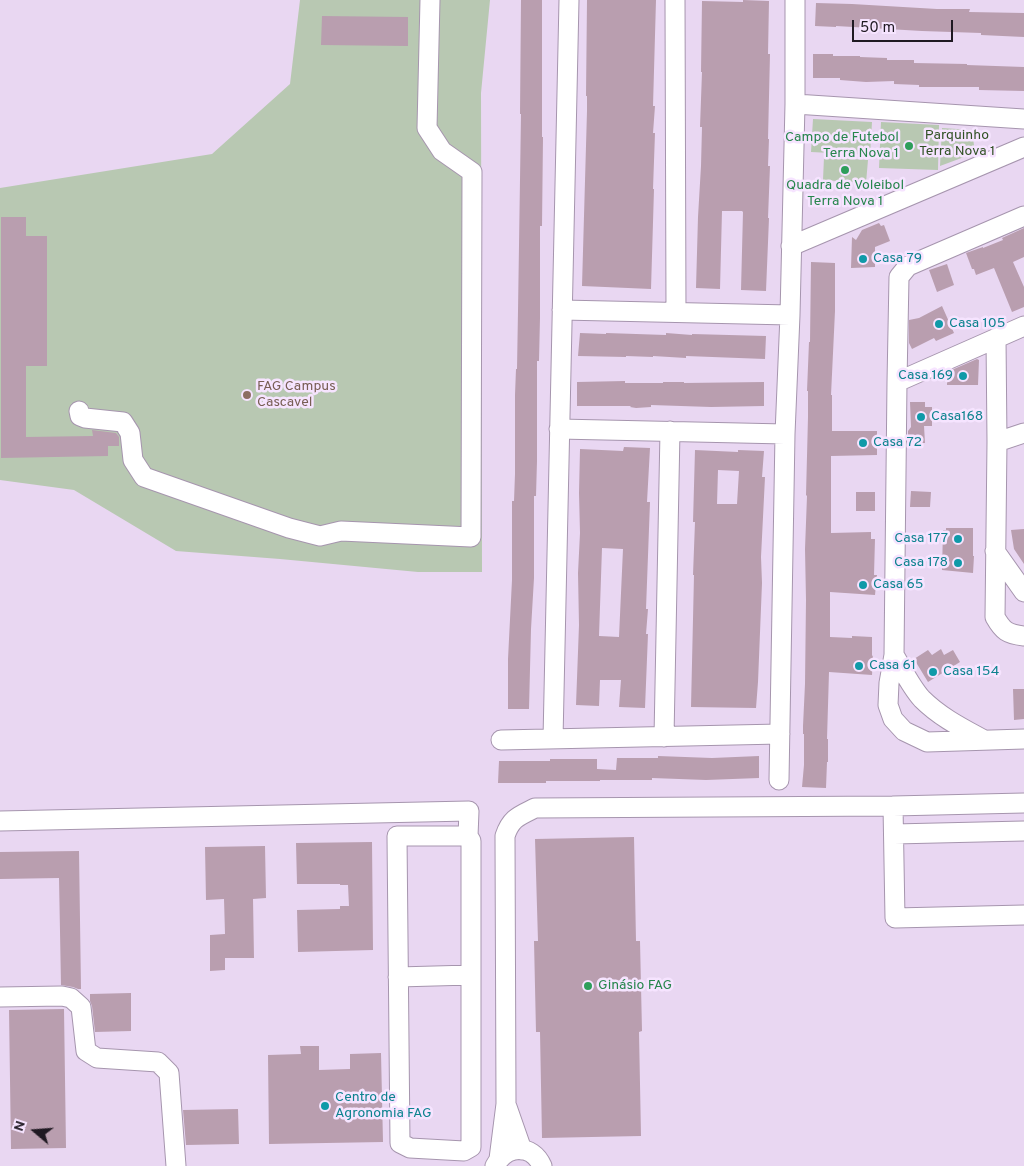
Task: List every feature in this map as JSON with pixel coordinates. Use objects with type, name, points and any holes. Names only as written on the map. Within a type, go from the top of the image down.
[{"type":"street","points":[[79,411],[80,416],[85,418],[123,422],[130,432],[133,460],[144,477],[289,528],[320,536],[341,531],[471,537],[472,172],[442,151],[427,128],[430,0]]},
{"type":"street","points":[[553,739],[568,0]]},
{"type":"street","points":[[675,0],[676,312]]},
{"type":"street","points":[[779,780],[785,434],[795,104],[795,0]]},
{"type":"street","points":[[795,104],[1024,119]]},
{"type":"street","points":[[791,246],[1024,147]]},
{"type":"street","points":[[1024,216],[908,266],[899,277],[894,656],[889,682],[888,705],[894,719],[904,731],[927,742],[1024,739]]},
{"type":"street","points":[[562,310],[790,315]]},
{"type":"street","points":[[897,382],[1024,326]]},
{"type":"street","points":[[996,338],[997,442],[994,617],[1001,628],[1011,634],[1024,636]]},
{"type":"street","points":[[559,429],[785,434]]},
{"type":"street","points":[[664,737],[670,431]]},
{"type":"street","points":[[997,442],[1024,433]]},
{"type":"street","points":[[995,551],[1024,592]]},
{"type":"street","points":[[894,656],[921,698],[945,719],[985,740]]},
{"type":"street","points":[[501,740],[780,734]]},
{"type":"street","points":[[497,1163],[506,1104],[505,836],[508,826],[513,820],[535,808],[893,806],[1024,803]]},
{"type":"street","points":[[893,806],[895,918],[1024,915]]},
{"type":"street","points":[[0,821],[469,811],[468,836],[471,841],[471,1147],[464,1158],[429,1158],[400,1143],[398,813]]},
{"type":"street","points":[[430,812],[430,836]]},
{"type":"street","points":[[894,834],[1024,831]]},
{"type":"street","points":[[398,836],[468,836]]},
{"type":"street","points":[[398,977],[471,975]]},
{"type":"street","points":[[0,997],[62,996],[71,998],[81,1007],[86,1051],[97,1058],[158,1062],[169,1073],[176,1166]]},
{"type":"street","points":[[506,1104],[522,1150]]},
{"type":"street","points":[[497,1163],[506,1153],[522,1150],[530,1152],[537,1157],[542,1166]]},
{"type":"green space","points":[[300,0],[490,0],[481,93],[482,572],[418,572],[176,551],[74,490],[0,480],[0,188],[212,154],[290,84]]},
{"type":"green space","points":[[813,119],[872,122],[870,155],[811,152]]},
{"type":"green space","name":"Campo de Futebol Terra Nova 1","points":[[881,122],[939,125],[938,170],[879,168]]},
{"type":"green space","name":"Parquinho Terra Nova 1","points":[[942,128],[972,130],[975,153],[940,166]]},
{"type":"green space","name":"Quadra de Voleibol Terra Nova 1","points":[[824,157],[868,160],[866,183],[823,180]]},
{"type":"building","points":[[521,0],[542,0],[542,226],[540,226],[537,461],[536,496],[534,496],[534,578],[529,709],[508,709],[508,659],[512,580],[512,501],[514,501],[517,369]]},
{"type":"building","points":[[587,0],[656,0],[651,289],[582,286],[587,111]]},
{"type":"building","points":[[743,0],[769,1],[768,166],[770,166],[766,291],[741,290],[742,211],[722,211],[720,289],[696,288],[702,127],[700,127],[702,1],[743,2]]},
{"type":"building","points":[[816,3],[970,9],[969,12],[1024,13],[1024,37],[981,35],[981,33],[815,26]]},
{"type":"building","points":[[322,16],[408,17],[408,46],[321,45]]},
{"type":"building","points":[[813,54],[887,58],[887,60],[914,60],[914,63],[1024,67],[1024,91],[979,90],[979,87],[919,87],[919,85],[894,84],[894,81],[866,82],[840,80],[840,78],[813,78]]},
{"type":"building","points":[[1,217],[26,217],[26,236],[47,236],[47,366],[26,366],[26,437],[93,436],[92,430],[116,433],[119,437],[119,446],[108,446],[108,456],[1,458]]},
{"type":"building","points":[[879,223],[881,226],[884,225],[890,241],[875,247],[875,267],[851,268],[852,237],[856,240],[862,230]]},
{"type":"building","points":[[1024,228],[1024,257],[1013,262],[1024,287],[1024,307],[1012,312],[994,268],[976,275],[966,253],[1003,240],[1002,238]]},
{"type":"building","points":[[811,262],[835,263],[831,395],[832,431],[877,431],[877,455],[831,456],[831,533],[871,532],[871,539],[875,539],[874,575],[877,575],[875,595],[830,592],[830,637],[872,637],[873,657],[872,675],[829,672],[826,788],[802,787],[804,765],[807,391]]},
{"type":"building","points":[[947,264],[954,285],[937,292],[929,270]]},
{"type":"building","points":[[942,306],[954,333],[936,341],[934,338],[912,349],[909,343],[909,320],[919,318]]},
{"type":"building","points":[[580,333],[766,336],[765,359],[686,356],[686,358],[578,356]]},
{"type":"building","name":"Casa 169","points":[[977,359],[979,360],[978,385],[947,385],[947,372]]},
{"type":"building","points":[[625,381],[625,383],[764,382],[764,406],[651,405],[651,407],[636,408],[631,406],[577,406],[577,382]]},
{"type":"building","name":"Casa168","points":[[910,402],[925,402],[925,407],[932,407],[932,426],[924,426],[925,443],[908,443],[908,431],[911,427]]},
{"type":"building","points":[[624,447],[650,448],[647,502],[650,502],[645,708],[619,707],[621,680],[600,680],[599,706],[576,705],[579,625],[580,449],[623,451]],"holes":[[[602,548],[623,549],[619,637],[599,636]]]},
{"type":"building","points":[[695,450],[764,451],[762,477],[765,477],[761,557],[762,583],[756,708],[691,707],[695,522],[693,522]],"holes":[[[718,470],[739,471],[737,504],[717,504]]]},
{"type":"building","points":[[911,491],[931,492],[930,507],[910,507]]},
{"type":"building","points":[[856,492],[875,492],[875,511],[856,511]]},
{"type":"building","points":[[946,528],[973,528],[973,573],[942,570],[943,530],[946,530]]},
{"type":"building","points":[[1024,529],[1024,564],[1014,549],[1011,530]]},
{"type":"building","name":"Casa 154","points":[[941,649],[944,655],[953,650],[960,662],[928,682],[914,659],[928,650],[932,655]]},
{"type":"building","points":[[1013,689],[1024,689],[1024,719],[1014,720]]},
{"type":"building","points":[[658,756],[712,758],[759,756],[759,778],[706,780],[652,778],[652,780],[498,783],[499,761],[597,759],[597,769],[616,770],[617,758],[658,758]]},
{"type":"building","name":"Ginásio FAG","points":[[634,837],[636,941],[640,941],[642,1031],[639,1032],[641,1136],[542,1138],[540,1032],[536,1032],[534,941],[538,941],[535,839]]},
{"type":"building","points":[[372,842],[373,950],[298,952],[297,910],[340,909],[340,906],[349,906],[348,885],[297,884],[296,843]]},
{"type":"building","points":[[265,846],[266,898],[253,899],[254,958],[225,958],[225,970],[210,971],[210,935],[225,934],[224,899],[206,900],[205,847]]},
{"type":"building","points":[[79,851],[81,989],[61,985],[59,878],[0,879],[0,852]]},
{"type":"building","points":[[131,993],[131,1031],[95,1032],[90,994]]},
{"type":"building","points":[[64,1009],[66,1148],[11,1149],[9,1010]]},
{"type":"building","name":"Centro de Agronomia FAG","points":[[300,1046],[319,1046],[319,1070],[350,1069],[350,1054],[381,1053],[383,1142],[269,1144],[268,1055],[301,1054]]},
{"type":"building","points":[[238,1109],[239,1144],[186,1145],[183,1110]]},
{"type":"place","name":"Campo de Futebol Terra Nova 1","points":[[909,146]]},
{"type":"place","name":"Quadra de Voleibol Terra Nova 1","points":[[845,170]]},
{"type":"place","name":"Casa 79","points":[[863,259]]},
{"type":"place","name":"Casa 105","points":[[939,324]]},
{"type":"place","name":"Casa 169","points":[[963,376]]},
{"type":"place","name":"FAG Campus Cascavel","points":[[247,395]]},
{"type":"place","name":"Casa168","points":[[921,417]]},
{"type":"place","name":"Casa 72","points":[[863,443]]},
{"type":"place","name":"Casa 177","points":[[958,539]]},
{"type":"place","name":"Casa 178","points":[[958,563]]},
{"type":"place","name":"Casa 65","points":[[863,585]]},
{"type":"place","name":"Casa 61","points":[[859,666]]},
{"type":"place","name":"Casa 154","points":[[933,672]]},
{"type":"place","name":"Ginásio FAG","points":[[588,986]]},
{"type":"place","name":"Centro de Agronomia FAG","points":[[325,1106]]}]
